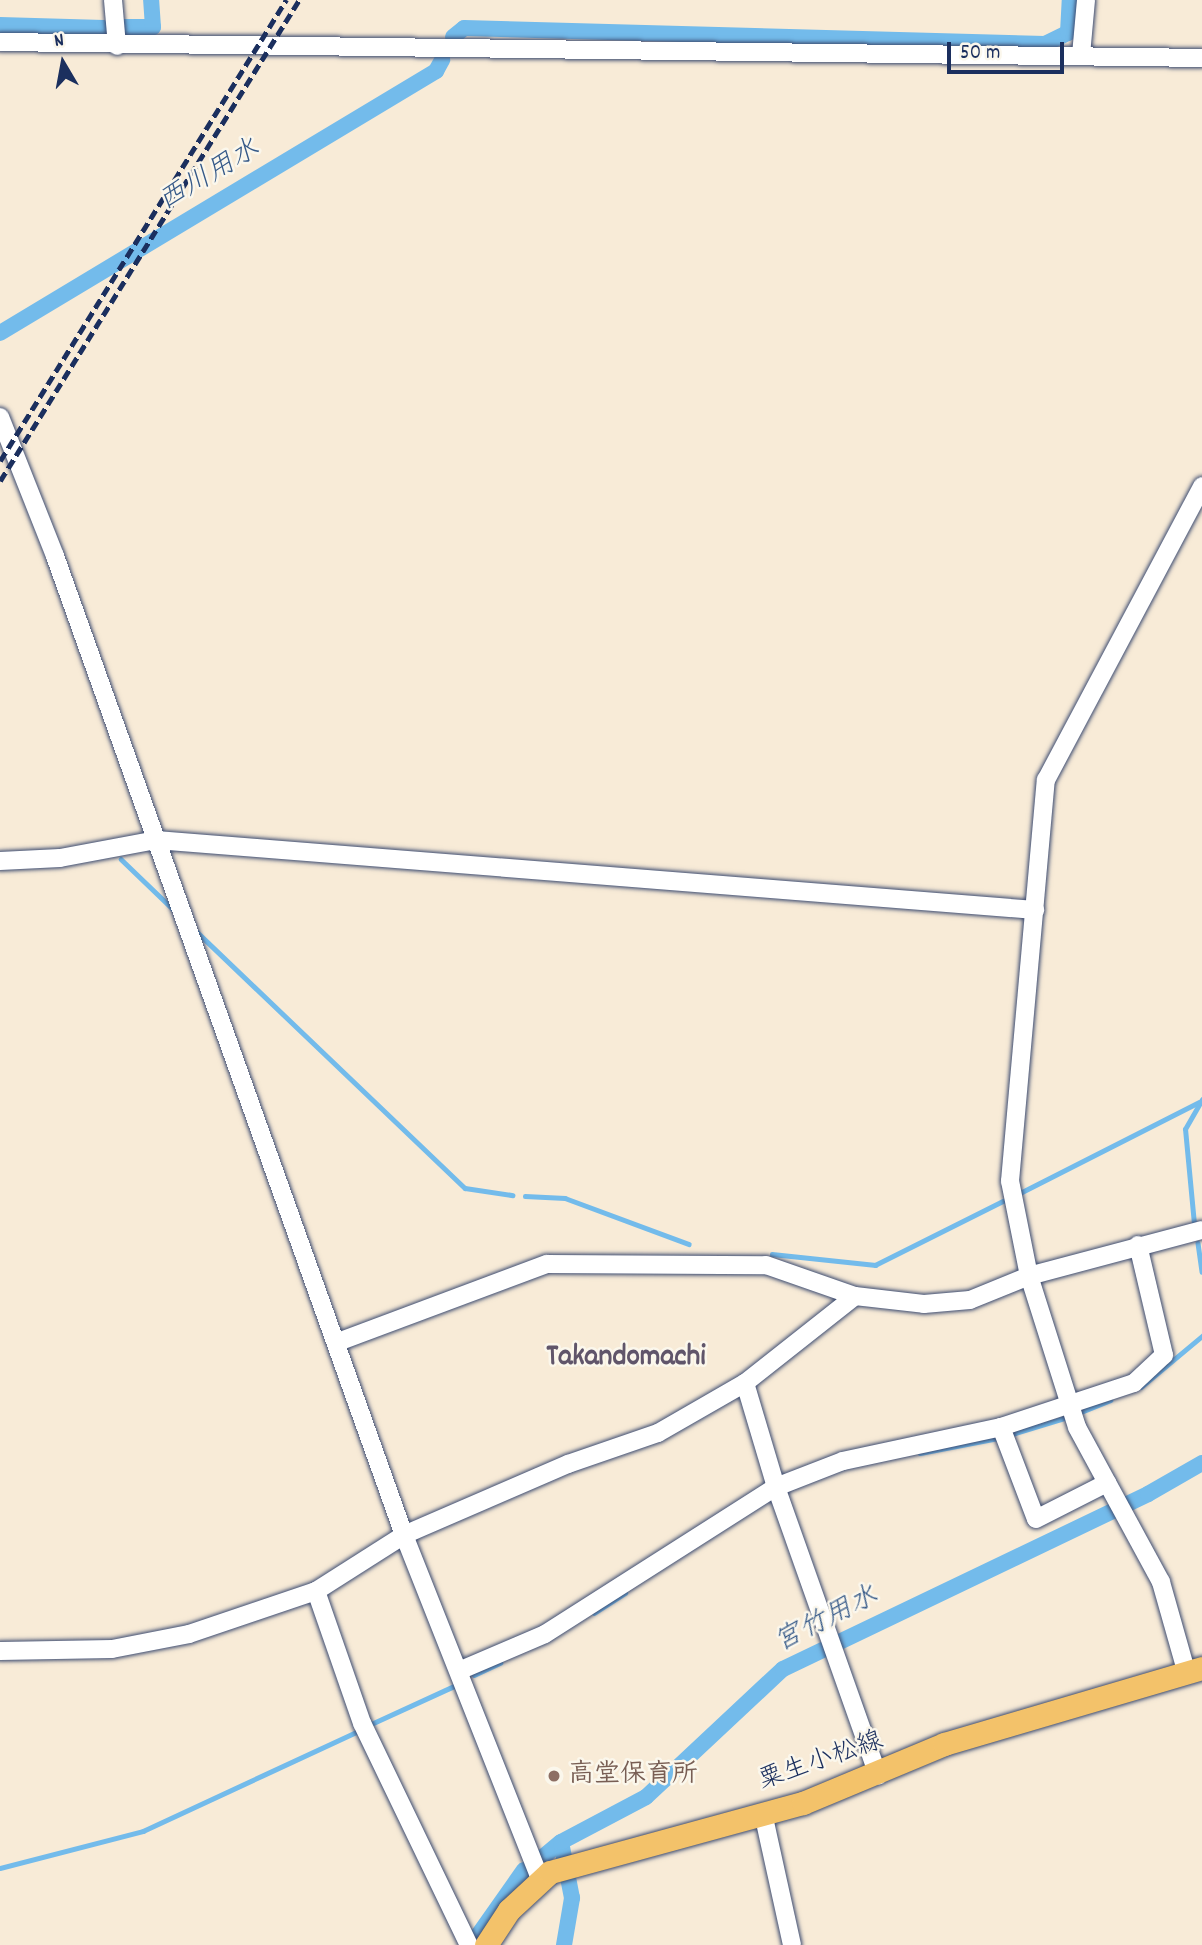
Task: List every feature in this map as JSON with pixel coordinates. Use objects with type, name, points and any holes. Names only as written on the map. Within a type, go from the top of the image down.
[{"type":"main road","name":"粟生小松線","points":[[486,1945],[509,1910],[545,1875],[575,1863],[832,1794],[978,1733],[1194,1671]]},
{"type":"street","points":[[113,0],[117,47]]},
{"type":"street","points":[[1081,55],[1086,0]]},
{"type":"street","points":[[0,42],[117,47],[1202,58]]},
{"type":"street","points":[[0,416],[55,555],[338,1342],[404,1535],[545,1875]]},
{"type":"street","points":[[1194,1671],[1161,1582],[1077,1427],[1029,1276],[1010,1181],[1045,780],[1202,486]]},
{"type":"street","points":[[0,862],[60,858],[156,840],[1035,909]]},
{"type":"street","points":[[338,1342],[547,1264],[766,1265],[855,1296],[924,1304],[970,1300],[1029,1276],[1202,1230]]},
{"type":"street","points":[[461,1670],[545,1634],[777,1489],[843,1461],[1001,1427],[1134,1383],[1164,1355],[1138,1245]]},
{"type":"street","points":[[0,1651],[112,1649],[163,1639],[246,1617],[316,1591],[404,1535],[568,1464],[657,1433],[745,1382],[855,1296]]},
{"type":"street","points":[[745,1382],[777,1489],[840,1659],[878,1774]]},
{"type":"street","points":[[1001,1427],[1036,1519],[1110,1489]]},
{"type":"street","points":[[316,1591],[362,1723],[469,1945]]},
{"type":"street","points":[[763,1813],[792,1945]]},
{"type":"waterway","points":[[123,27],[153,27],[151,0]]},
{"type":"waterway","name":"西川用水","points":[[453,37],[464,28],[1045,44],[1068,33],[1070,0]]},
{"type":"waterway","points":[[0,25],[104,28]]},
{"type":"waterway","name":"西川用水","points":[[0,333],[436,71],[442,60]]},
{"type":"waterway","points":[[121,859],[173,909]]},
{"type":"waterway","points":[[196,931],[465,1188],[512,1195]]},
{"type":"waterway","points":[[1194,1224],[1185,1129],[1202,1100]]},
{"type":"waterway","points":[[1020,1193],[1199,1102]]},
{"type":"waterway","points":[[525,1196],[565,1198],[689,1244]]},
{"type":"waterway","points":[[772,1254],[875,1265],[1003,1201]]},
{"type":"waterway","points":[[1198,1243],[1202,1272]]},
{"type":"waterway","points":[[1141,1387],[1202,1336]]},
{"type":"waterway","points":[[1076,1414],[1110,1400]]},
{"type":"waterway","points":[[1009,1435],[1065,1418]]},
{"type":"waterway","points":[[920,1453],[998,1438]]},
{"type":"waterway","name":"宮竹用水","points":[[564,1945],[572,1898],[561,1842],[646,1797],[783,1669],[1148,1494],[1202,1463]]},
{"type":"waterway","points":[[594,1613],[625,1593]]},
{"type":"waterway","points":[[474,1675],[500,1663]]},
{"type":"waterway","points":[[369,1725],[454,1686]]},
{"type":"waterway","points":[[0,1868],[143,1831],[358,1731]]},
{"type":"waterway","points":[[543,1857],[561,1842]]},
{"type":"waterway","points":[[476,1938],[524,1870]]},
{"type":"railway","points":[[0,461],[286,0]]},
{"type":"railway","points":[[0,481],[299,0]]},
{"type":"place","name":"高堂保育所","points":[[554,1776]]},
{"type":"district","name":"Takandomachi","points":[[626,1359]]}]
